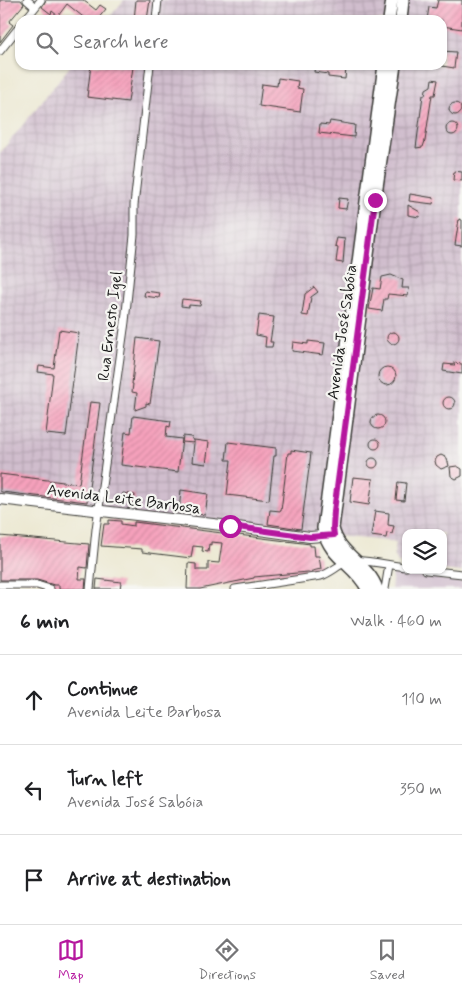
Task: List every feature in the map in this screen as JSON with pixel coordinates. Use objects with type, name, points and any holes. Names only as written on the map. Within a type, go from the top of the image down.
[{"type":"main road","points":[[390,15],[392,0]]},
{"type":"main road","points":[[402,15],[404,0]]},
{"type":"main road","name":"Avenida José Sabóia","points":[[330,536],[324,528],[325,508],[383,70]]},
{"type":"main road","name":"Avenida José Sabóia","points":[[330,536],[333,528],[335,501],[394,70]]},
{"type":"main road","points":[[330,536],[336,555],[370,576],[377,589]]},
{"type":"main road","points":[[350,562],[367,589]]},
{"type":"street","points":[[27,0],[35,7]]},
{"type":"street","points":[[29,15],[41,0]]},
{"type":"street","points":[[156,15],[158,0]]},
{"type":"street","points":[[0,51],[15,32]]},
{"type":"street","name":"Rua Ernesto Igel","points":[[90,589],[98,511],[125,322],[134,235],[134,205],[149,70]]},
{"type":"street","name":"Avenida Leite Barbosa","points":[[0,499],[310,537],[330,536]]},
{"type":"street","points":[[235,589],[321,576],[350,562],[402,567]]},
{"type":"street","points":[[385,589],[389,565]]},
{"type":"street","points":[[447,572],[462,574]]},
{"type":"street","points":[[0,585],[37,585],[50,589]]},
{"type":"shaded area","points":[[124,0],[462,0],[462,572],[447,570],[447,529],[402,529],[402,563],[398,562],[394,555],[396,542],[0,502],[0,153],[67,70],[447,70],[447,15],[111,15]]},
{"type":"shaded area","points":[[393,572],[462,582],[462,589],[391,589]]},
{"type":"building","points":[[0,0],[21,0],[24,4],[9,22],[13,25],[0,42]]},
{"type":"building","points":[[46,0],[83,0],[96,10],[100,5],[106,9],[101,15],[81,15],[67,4],[57,15],[52,11],[51,14],[42,7]]},
{"type":"building","points":[[136,0],[150,0],[148,15],[134,15]]},
{"type":"building","points":[[438,0],[462,0],[462,29],[447,27],[447,15],[428,15],[429,7],[436,8]]},
{"type":"building","points":[[447,51],[456,52],[454,68],[447,67]]},
{"type":"building","points":[[90,70],[133,70],[128,102],[87,97]]},
{"type":"building","points":[[314,70],[346,70],[345,79],[328,77],[328,74],[314,72]]},
{"type":"building","points":[[278,78],[298,81],[297,88],[303,89],[300,112],[259,106],[262,84],[277,86]]},
{"type":"building","points":[[432,79],[438,80],[435,95],[432,95],[425,141],[423,147],[416,148],[423,95],[425,95],[426,89],[431,86]]},
{"type":"building","points":[[453,103],[457,103],[461,109],[457,115],[453,115],[449,111],[449,107]]},
{"type":"building","points":[[330,121],[355,125],[354,137],[319,133],[320,124],[329,125]]},
{"type":"building","points":[[450,123],[454,123],[458,129],[454,135],[450,135],[446,131],[446,127]]},
{"type":"building","points":[[454,171],[462,172],[462,181],[453,180]]},
{"type":"building","points":[[410,194],[434,198],[433,204],[409,201]]},
{"type":"building","points":[[339,198],[348,199],[346,209],[338,208]]},
{"type":"building","points":[[408,205],[420,212],[419,217],[408,215]]},
{"type":"building","points":[[459,219],[462,220],[462,246],[455,245]]},
{"type":"building","points":[[337,238],[345,239],[343,263],[336,262],[338,247],[335,246]]},
{"type":"building","points":[[391,275],[403,280],[402,288],[409,288],[408,296],[388,294],[387,299],[384,299],[382,311],[369,309],[373,288],[380,289],[382,277]]},
{"type":"building","points":[[314,287],[318,292],[311,297],[308,316],[302,315],[305,294]]},
{"type":"building","points":[[145,291],[160,293],[159,298],[144,296]]},
{"type":"building","points":[[182,299],[201,301],[200,306],[181,306]]},
{"type":"building","points":[[259,315],[274,317],[270,342],[273,342],[272,347],[265,347],[266,337],[256,335]]},
{"type":"building","points":[[59,330],[79,333],[66,436],[46,434],[53,374],[38,372],[39,366],[54,368]]},
{"type":"building","points":[[395,332],[398,333],[398,343],[391,344],[388,343],[387,336],[388,333]]},
{"type":"building","points":[[137,338],[159,341],[150,404],[146,403],[146,406],[135,410],[137,393],[132,392],[132,384]]},
{"type":"building","points":[[308,341],[325,343],[323,355],[292,351],[293,342],[308,344]]},
{"type":"building","points":[[453,363],[462,364],[462,374],[443,371],[444,364],[455,365]]},
{"type":"building","points":[[387,367],[393,370],[396,376],[393,382],[387,385],[381,382],[378,376],[381,370]]},
{"type":"building","points":[[447,397],[451,397],[455,403],[451,409],[447,409],[443,405],[443,401]]},
{"type":"building","points":[[90,402],[100,403],[87,502],[0,491],[0,474],[79,484]]},
{"type":"building","points":[[378,415],[383,417],[385,422],[383,427],[378,429],[373,427],[371,422],[373,417]]},
{"type":"building","points":[[133,416],[171,421],[170,427],[167,426],[166,437],[182,439],[178,472],[121,465],[125,432],[131,433]]},
{"type":"building","points":[[183,436],[191,437],[194,443],[182,442]]},
{"type":"building","points":[[373,439],[377,439],[380,444],[379,448],[373,449],[370,446],[370,442]]},
{"type":"building","points":[[194,440],[209,442],[206,464],[192,462]]},
{"type":"building","points":[[228,442],[276,448],[269,500],[227,495],[231,460],[226,460]]},
{"type":"building","points":[[291,450],[311,453],[301,529],[268,524],[270,510],[281,511],[288,453],[291,453]]},
{"type":"building","points":[[441,455],[447,458],[449,466],[441,469],[436,465],[435,461]]},
{"type":"building","points":[[371,458],[375,458],[378,463],[377,467],[371,468],[368,465],[368,461]]},
{"type":"building","points":[[457,466],[462,469],[462,476],[456,479],[451,476],[450,467]]},
{"type":"building","points":[[353,477],[373,479],[369,505],[350,502]]},
{"type":"building","points":[[398,482],[406,483],[404,501],[396,500]]},
{"type":"building","points":[[181,490],[208,494],[205,515],[179,512]]},
{"type":"building","points":[[123,493],[135,495],[134,503],[122,501]]},
{"type":"building","points":[[375,511],[389,513],[388,525],[394,526],[392,534],[387,533],[386,538],[371,536]]},
{"type":"building","points":[[109,520],[121,521],[121,524],[134,526],[134,522],[310,544],[310,546],[314,546],[315,556],[319,556],[321,569],[254,577],[200,589],[187,589],[188,563],[196,564],[196,570],[208,570],[208,562],[219,563],[222,543],[211,542],[208,552],[202,551],[203,547],[193,546],[191,558],[142,552],[142,549],[101,546],[104,524],[109,524]]},
{"type":"building","points":[[0,536],[89,544],[87,568],[80,567],[79,579],[86,579],[85,589],[59,589],[59,585],[37,580],[0,580]]},
{"type":"building","points":[[97,579],[121,582],[120,589],[96,589]]},
{"type":"route","points":[[230,526],[310,537],[334,535],[334,511],[375,200]]}]
